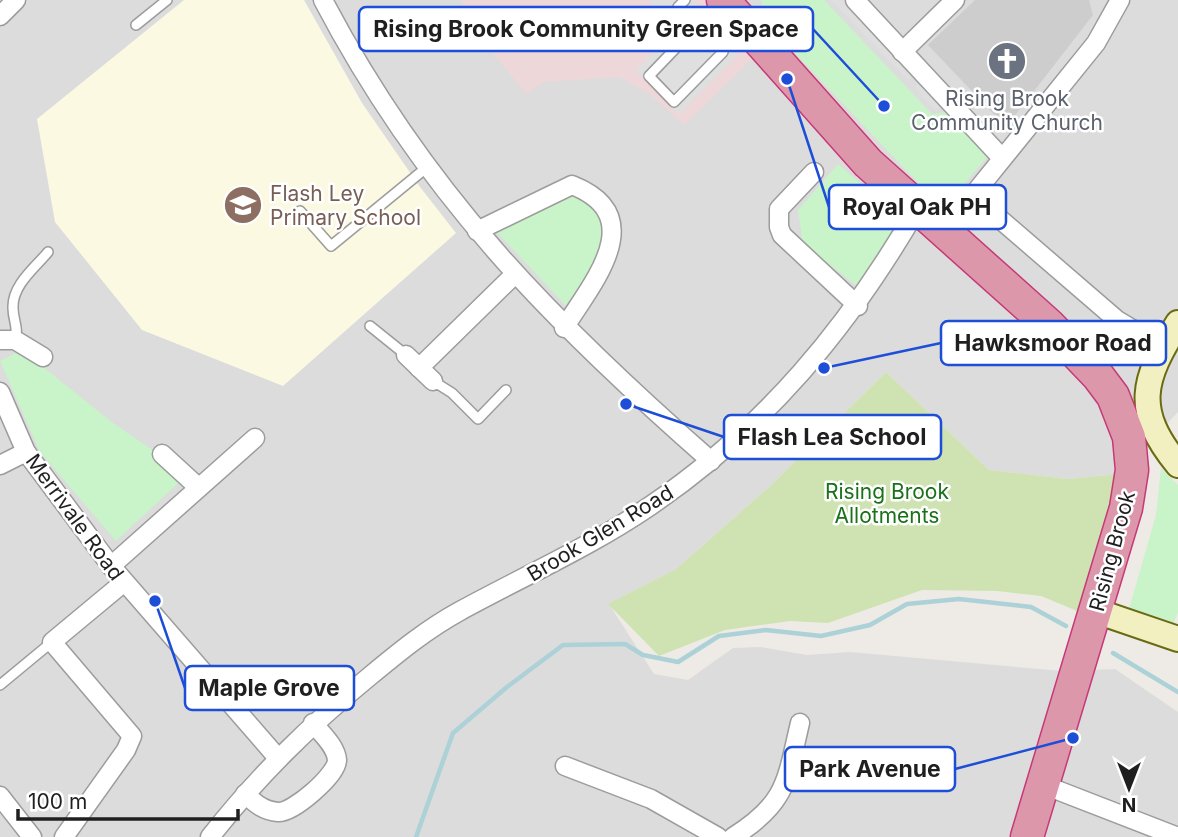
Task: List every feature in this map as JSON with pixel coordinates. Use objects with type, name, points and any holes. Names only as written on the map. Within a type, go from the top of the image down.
[{"type":"highway","name":"Rising Brook","points":[[723,0],[845,139],[917,209],[1050,326],[1098,376],[1113,396],[1129,437],[1132,470],[1126,508],[1100,571],[1096,611],[1027,837]]},
{"type":"street","points":[[0,16],[16,0]]},
{"type":"street","points":[[323,0],[354,60],[426,168],[477,231],[564,328],[710,461]]},
{"type":"street","points":[[855,0],[1001,157]]},
{"type":"street","points":[[902,52],[955,0]]},
{"type":"street","points":[[944,231],[1001,157],[1096,43],[1120,0]]},
{"type":"street","points":[[814,172],[779,209],[779,227],[782,235],[858,306]]},
{"type":"street","points":[[477,231],[572,185],[591,192],[603,202],[611,216],[612,234],[607,256],[564,328]]},
{"type":"street","points":[[972,195],[1116,320],[1163,347]]},
{"type":"street","name":"Brook Glen Road","points":[[210,837],[277,757],[313,723],[413,641],[460,611],[607,534],[710,461],[780,397],[858,306],[917,209]]},
{"type":"street","points":[[433,381],[413,362],[514,275]]},
{"type":"street","points":[[1178,323],[1147,379],[1149,419],[1156,438],[1178,466]]},
{"type":"street","points":[[7,340],[43,357]]},
{"type":"street","name":"Merrivale Road","points":[[0,392],[26,452],[123,583],[277,757]]},
{"type":"street","points":[[111,566],[255,438]]},
{"type":"street","points":[[0,465],[26,452]]},
{"type":"street","points":[[162,454],[198,487]]},
{"type":"street","points":[[64,837],[126,750],[132,736],[52,642],[123,583]]},
{"type":"street","points":[[1096,611],[1178,639]]},
{"type":"street","points":[[245,793],[261,808],[279,813],[294,808],[332,774],[337,762],[335,750],[313,723]]},
{"type":"street","points":[[733,837],[756,822],[783,792],[800,723]]},
{"type":"street","points":[[565,766],[651,799],[718,837]]},
{"type":"street","points":[[1044,785],[1178,837]]},
{"type":"street","points":[[0,796],[32,837]]},
{"type":"lane","points":[[136,25],[167,0]]},
{"type":"lane","points":[[685,0],[678,7],[697,26],[723,52],[674,102],[649,76],[697,26]]},
{"type":"lane","points":[[300,211],[331,246],[426,168]]},
{"type":"lane","points":[[7,340],[18,329],[13,308],[15,290],[48,252]]},
{"type":"lane","points":[[370,326],[413,362]]},
{"type":"lane","points":[[433,381],[452,393],[478,419],[506,390]]},
{"type":"lane","points":[[0,685],[52,642]]},
{"type":"shaded area","points":[[0,0],[1178,0],[1178,412],[1120,474],[1068,479],[989,470],[886,372],[769,487],[676,569],[609,604],[654,674],[688,680],[733,648],[761,647],[807,655],[850,652],[1062,671],[1115,669],[1178,712],[1178,837],[0,837]]},
{"type":"shaded area","name":"Flash Ley Primary School","points":[[184,0],[304,0],[362,103],[420,187],[456,233],[283,386],[142,330],[55,222],[37,119]]},
{"type":"shaded area","points":[[461,0],[710,0],[759,52],[684,125],[651,95],[619,77],[544,82],[526,94],[485,43]]},
{"type":"shaded area","points":[[648,0],[696,0],[692,10],[737,56],[679,115],[636,70],[670,33],[655,19],[655,7]]},
{"type":"shaded area","points":[[831,0],[867,0],[954,94],[936,111],[915,87],[923,79],[916,73],[908,80]]},
{"type":"shaded area","points":[[975,0],[1089,0],[1093,15],[1006,127],[928,45]]},
{"type":"green space","points":[[761,0],[824,0],[932,114],[949,112],[986,149],[988,156],[943,209],[767,24]]},
{"type":"green space","points":[[838,164],[900,218],[857,286],[803,244],[798,210]]},
{"type":"green space","points":[[580,192],[609,224],[604,253],[569,309],[494,229],[554,195]]},
{"type":"green space","points":[[22,350],[113,423],[188,474],[116,541],[40,452],[0,361]]},
{"type":"green space","name":"Rising Brook Allotments","points":[[886,372],[989,470],[1068,479],[1120,474],[1093,569],[1077,611],[1041,596],[997,591],[922,590],[828,623],[790,621],[725,630],[659,656],[608,604],[676,569],[769,487]]},
{"type":"green space","points":[[1161,468],[1178,485],[1178,612],[1171,630],[1127,616],[1156,515]]},
{"type":"waterway","name":"Rising Brook","points":[[416,837],[453,733],[507,687],[563,645],[625,644],[643,655],[678,662],[719,636],[766,630],[821,636],[870,625],[907,604],[959,599],[1031,607],[1066,626]]},
{"type":"waterway","name":"Rising Brook","points":[[1113,653],[1178,692]]},
{"type":"place","name":"Rising Brook Community Church","points":[[1007,61]]},
{"type":"place","name":"Royal Oak PH","points":[[787,79]]},
{"type":"place","name":"Rising Brook Community Green Space","points":[[884,106]]},
{"type":"place","name":"Flash Ley Primary School","points":[[243,205]]},
{"type":"place","name":"Hawksmoor Road","points":[[824,368]]},
{"type":"place","name":"Flash Lea School","points":[[626,404]]},
{"type":"place","name":"Maple Grove","points":[[155,601]]},
{"type":"place","name":"Park Avenue","points":[[1073,738]]}]
